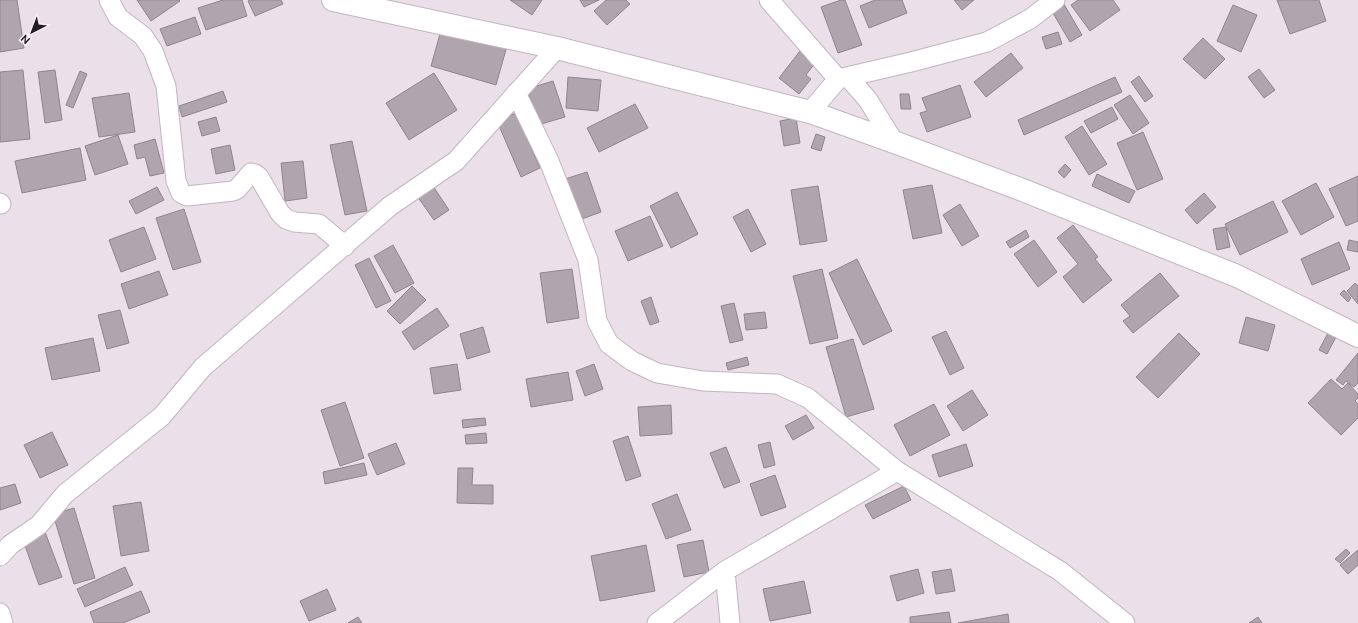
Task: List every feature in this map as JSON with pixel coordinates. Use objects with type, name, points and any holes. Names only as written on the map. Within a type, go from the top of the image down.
[{"type":"street","points":[[109,0],[118,17],[143,36],[153,51],[166,86],[176,181],[181,193],[187,196],[233,191],[237,189],[250,173],[255,174],[259,177],[280,212],[286,219],[294,222],[318,224],[344,246]]},
{"type":"street","points":[[333,0],[557,48],[810,112],[1020,189],[1237,276],[1358,336]]},
{"type":"street","points":[[769,0],[843,78],[868,100],[894,142]]},
{"type":"street","points":[[810,112],[843,78],[987,42],[1030,19],[1055,0]]},
{"type":"street","points":[[0,556],[10,545],[39,525],[65,494],[162,416],[204,367],[390,206],[456,160],[557,48]]},
{"type":"street","points":[[516,93],[549,161],[588,260],[597,321],[609,344],[632,361],[658,373],[703,381],[778,384],[808,398],[897,471],[1060,571],[1125,623]]},
{"type":"street","points":[[657,623],[725,571],[897,471]]},
{"type":"street","points":[[725,571],[730,623]]},
{"type":"street","points":[[0,613],[3,623]]},
{"type":"building","points":[[0,0],[17,0],[24,48],[0,52]]},
{"type":"building","points":[[137,0],[179,0],[180,1],[151,21]]},
{"type":"building","points":[[223,0],[242,0],[247,16],[206,30],[198,8]]},
{"type":"building","points":[[281,0],[283,4],[255,16],[248,1]]},
{"type":"building","points":[[510,0],[542,0],[532,15]]},
{"type":"building","points":[[580,0],[599,0],[584,7]]},
{"type":"building","points":[[606,0],[626,0],[630,4],[607,25],[594,11]]},
{"type":"building","points":[[845,0],[862,45],[838,53],[821,7]]},
{"type":"building","points":[[875,0],[902,0],[907,13],[869,28],[860,6]]},
{"type":"building","points":[[954,0],[974,0],[962,10]]},
{"type":"building","points":[[1078,0],[1113,0],[1120,10],[1090,31],[1071,5]]},
{"type":"building","points":[[1277,0],[1319,0],[1326,21],[1290,34]]},
{"type":"building","points":[[1062,1],[1082,35],[1070,42],[1050,8]]},
{"type":"building","points":[[1233,5],[1257,15],[1241,52],[1217,41]]},
{"type":"building","points":[[195,17],[201,34],[167,46],[160,29]]},
{"type":"building","points":[[442,27],[507,46],[496,85],[431,66]]},
{"type":"building","points":[[1058,32],[1062,44],[1046,49],[1042,37]]},
{"type":"building","points":[[1203,38],[1225,59],[1205,79],[1183,59]]},
{"type":"building","points":[[800,51],[815,63],[806,75],[811,79],[799,94],[779,78]]},
{"type":"building","points":[[1011,53],[1023,68],[986,97],[974,82]]},
{"type":"building","points":[[1259,69],[1275,90],[1264,98],[1248,77]]},
{"type":"building","points":[[23,70],[30,139],[0,142],[0,72]]},
{"type":"building","points":[[55,70],[62,120],[45,123],[38,72]]},
{"type":"building","points":[[80,71],[87,74],[73,108],[66,105]]},
{"type":"building","points":[[434,73],[457,110],[409,140],[386,103]]},
{"type":"building","points":[[1139,76],[1153,96],[1145,102],[1131,82]]},
{"type":"building","points":[[568,77],[601,80],[598,111],[566,108]]},
{"type":"building","points":[[1115,77],[1122,92],[1024,135],[1018,120]]},
{"type":"building","points":[[553,81],[565,117],[538,125],[527,89]]},
{"type":"building","points":[[960,85],[971,117],[927,132],[920,113],[927,111],[922,98]]},
{"type":"building","points":[[223,91],[227,102],[182,117],[179,106]]},
{"type":"building","points":[[129,93],[135,132],[99,137],[92,98]]},
{"type":"building","points":[[900,94],[909,94],[911,109],[901,109]]},
{"type":"building","points":[[1130,95],[1149,123],[1133,134],[1114,105]]},
{"type":"building","points":[[635,104],[648,128],[599,152],[587,128]]},
{"type":"building","points":[[1112,107],[1118,119],[1091,133],[1084,121]]},
{"type":"building","points":[[516,113],[540,168],[521,177],[497,121]]},
{"type":"building","points":[[216,117],[220,131],[202,136],[198,122]]},
{"type":"building","points":[[796,118],[800,143],[784,146],[780,121]]},
{"type":"building","points":[[1082,126],[1107,164],[1089,175],[1065,137]]},
{"type":"building","points":[[1143,132],[1163,179],[1137,190],[1117,143]]},
{"type":"building","points":[[816,134],[825,137],[821,151],[811,148]]},
{"type":"building","points":[[118,135],[128,164],[95,175],[85,146]]},
{"type":"building","points":[[155,139],[164,173],[150,176],[145,157],[137,159],[134,145]]},
{"type":"building","points":[[352,141],[367,211],[345,215],[330,145]]},
{"type":"building","points":[[230,145],[235,170],[216,174],[211,149]]},
{"type":"building","points":[[80,148],[86,180],[22,193],[15,161]]},
{"type":"building","points":[[303,161],[307,198],[285,201],[281,163]]},
{"type":"building","points":[[1065,164],[1071,170],[1064,178],[1058,172]]},
{"type":"building","points":[[587,172],[601,212],[579,220],[565,179]]},
{"type":"building","points":[[1097,174],[1135,191],[1129,203],[1092,186]]},
{"type":"building","points":[[1358,176],[1358,221],[1346,226],[1329,189]]},
{"type":"building","points":[[1316,183],[1334,217],[1301,235],[1282,201]]},
{"type":"building","points":[[932,185],[942,233],[913,239],[903,190]]},
{"type":"building","points":[[433,186],[449,210],[434,220],[417,196]]},
{"type":"building","points":[[818,186],[827,241],[800,245],[791,190]]},
{"type":"building","points":[[157,187],[164,200],[136,214],[129,201]]},
{"type":"building","points":[[677,192],[698,234],[671,248],[650,206]]},
{"type":"building","points":[[1204,193],[1216,207],[1197,224],[1185,210]]},
{"type":"building","points":[[1273,201],[1288,232],[1240,255],[1225,224]]},
{"type":"building","points":[[960,204],[979,236],[962,246],[943,215]]},
{"type":"building","points":[[184,209],[201,262],[173,270],[156,218]]},
{"type":"building","points":[[748,209],[766,244],[751,252],[733,217]]},
{"type":"building","points":[[650,216],[663,246],[628,261],[615,231]]},
{"type":"building","points":[[1073,225],[1098,257],[1095,259],[1112,280],[1083,303],[1063,277],[1078,264],[1057,238]]},
{"type":"building","points":[[144,227],[156,259],[121,272],[109,240]]},
{"type":"building","points":[[1226,227],[1230,247],[1217,250],[1213,229]]},
{"type":"building","points":[[1026,230],[1029,237],[1010,248],[1006,242]]},
{"type":"building","points":[[1034,240],[1057,272],[1038,287],[1014,254]]},
{"type":"building","points":[[1349,240],[1358,242],[1358,252],[1347,250]]},
{"type":"building","points":[[1339,242],[1350,269],[1312,285],[1301,259]]},
{"type":"building","points":[[393,245],[414,283],[395,293],[374,256]]},
{"type":"building","points":[[369,258],[391,301],[376,308],[355,265]]},
{"type":"building","points":[[857,259],[892,331],[863,345],[829,273]]},
{"type":"building","points":[[572,269],[579,318],[547,323],[540,273]]},
{"type":"building","points":[[822,269],[838,338],[810,344],[793,276]]},
{"type":"building","points":[[159,271],[168,295],[129,309],[121,284]]},
{"type":"building","points":[[1160,273],[1179,296],[1133,333],[1123,321],[1130,316],[1121,305]]},
{"type":"building","points":[[1355,283],[1358,286],[1358,304],[1347,291]]},
{"type":"building","points":[[412,286],[426,300],[400,324],[387,311]]},
{"type":"building","points":[[1344,290],[1351,298],[1348,302],[1340,294]]},
{"type":"building","points":[[651,297],[659,322],[650,325],[641,301]]},
{"type":"building","points":[[734,303],[743,340],[730,343],[721,306]]},
{"type":"building","points":[[437,308],[449,326],[414,350],[402,332]]},
{"type":"building","points":[[120,310],[129,343],[107,349],[98,315]]},
{"type":"building","points":[[765,312],[767,328],[746,330],[744,314]]},
{"type":"building","points":[[1246,317],[1275,325],[1268,351],[1239,343]]},
{"type":"building","points":[[483,327],[490,352],[467,359],[460,334]]},
{"type":"building","points":[[946,331],[964,368],[950,375],[932,337]]},
{"type":"building","points":[[1179,333],[1200,354],[1158,398],[1136,377]]},
{"type":"building","points":[[1328,333],[1336,337],[1327,354],[1319,350]]},
{"type":"building","points":[[93,338],[100,371],[52,380],[45,348]]},
{"type":"building","points":[[853,339],[874,409],[846,417],[826,347]]},
{"type":"building","points":[[1358,353],[1358,383],[1354,387],[1346,381],[1343,385],[1336,380]]},
{"type":"building","points":[[747,357],[749,365],[728,370],[726,363]]},
{"type":"building","points":[[457,364],[461,390],[434,394],[430,368]]},
{"type":"building","points":[[594,364],[603,389],[585,396],[576,371]]},
{"type":"building","points":[[568,372],[573,400],[531,407],[526,379]]},
{"type":"building","points":[[1331,379],[1342,389],[1348,383],[1358,394],[1358,398],[1355,401],[1358,404],[1358,418],[1341,435],[1308,403]]},
{"type":"building","points":[[972,390],[988,415],[963,431],[947,406]]},
{"type":"building","points":[[345,402],[364,458],[340,466],[321,410]]},
{"type":"building","points":[[934,404],[950,435],[910,456],[894,425]]},
{"type":"building","points":[[671,405],[672,434],[640,436],[638,407]]},
{"type":"building","points":[[806,415],[814,428],[793,440],[785,426]]},
{"type":"building","points":[[485,418],[486,425],[463,428],[462,420]]},
{"type":"building","points":[[52,432],[68,465],[40,478],[24,445]]},
{"type":"building","points":[[486,433],[487,443],[466,444],[465,435]]},
{"type":"building","points":[[628,436],[641,476],[626,481],[613,441]]},
{"type":"building","points":[[770,442],[775,465],[764,468],[758,445]]},
{"type":"building","points":[[396,443],[405,464],[377,475],[368,454]]},
{"type":"building","points":[[966,444],[973,466],[939,477],[932,455]]},
{"type":"building","points":[[726,447],[740,482],[724,488],[710,453]]},
{"type":"building","points":[[364,463],[367,475],[325,484],[323,472]]},
{"type":"building","points":[[458,468],[473,468],[472,485],[493,485],[493,504],[457,503]]},
{"type":"building","points":[[775,475],[786,507],[761,516],[750,484]]},
{"type":"building","points":[[15,484],[21,503],[0,510],[0,488]]},
{"type":"building","points":[[904,486],[911,500],[873,519],[865,505]]},
{"type":"building","points":[[677,494],[691,530],[666,539],[652,504]]},
{"type":"building","points":[[141,502],[149,551],[121,556],[113,506]]},
{"type":"building","points":[[74,508],[95,578],[74,584],[53,514]]},
{"type":"building","points":[[45,532],[62,577],[39,585],[23,540]]},
{"type":"building","points":[[703,540],[709,572],[684,577],[677,545]]},
{"type":"building","points":[[646,545],[655,591],[600,601],[591,556]]},
{"type":"building","points":[[1346,549],[1350,553],[1340,563],[1335,559]]},
{"type":"building","points":[[1358,550],[1358,565],[1348,574],[1340,565]]},
{"type":"building","points":[[125,567],[133,585],[85,607],[77,589]]},
{"type":"building","points":[[918,569],[924,593],[897,601],[890,576]]},
{"type":"building","points":[[951,569],[955,591],[936,594],[932,572]]},
{"type":"building","points":[[804,581],[811,613],[770,621],[763,589]]},
{"type":"building","points":[[327,589],[336,610],[309,621],[300,601]]},
{"type":"building","points":[[141,591],[150,612],[123,623],[94,623],[90,612]]},
{"type":"building","points":[[949,612],[951,623],[910,623],[910,617]]},
{"type":"building","points":[[1008,614],[1009,623],[958,623]]},
{"type":"building","points":[[358,617],[362,623],[348,623]]},
{"type":"building","points":[[1258,617],[1262,623],[1249,623]]}]
